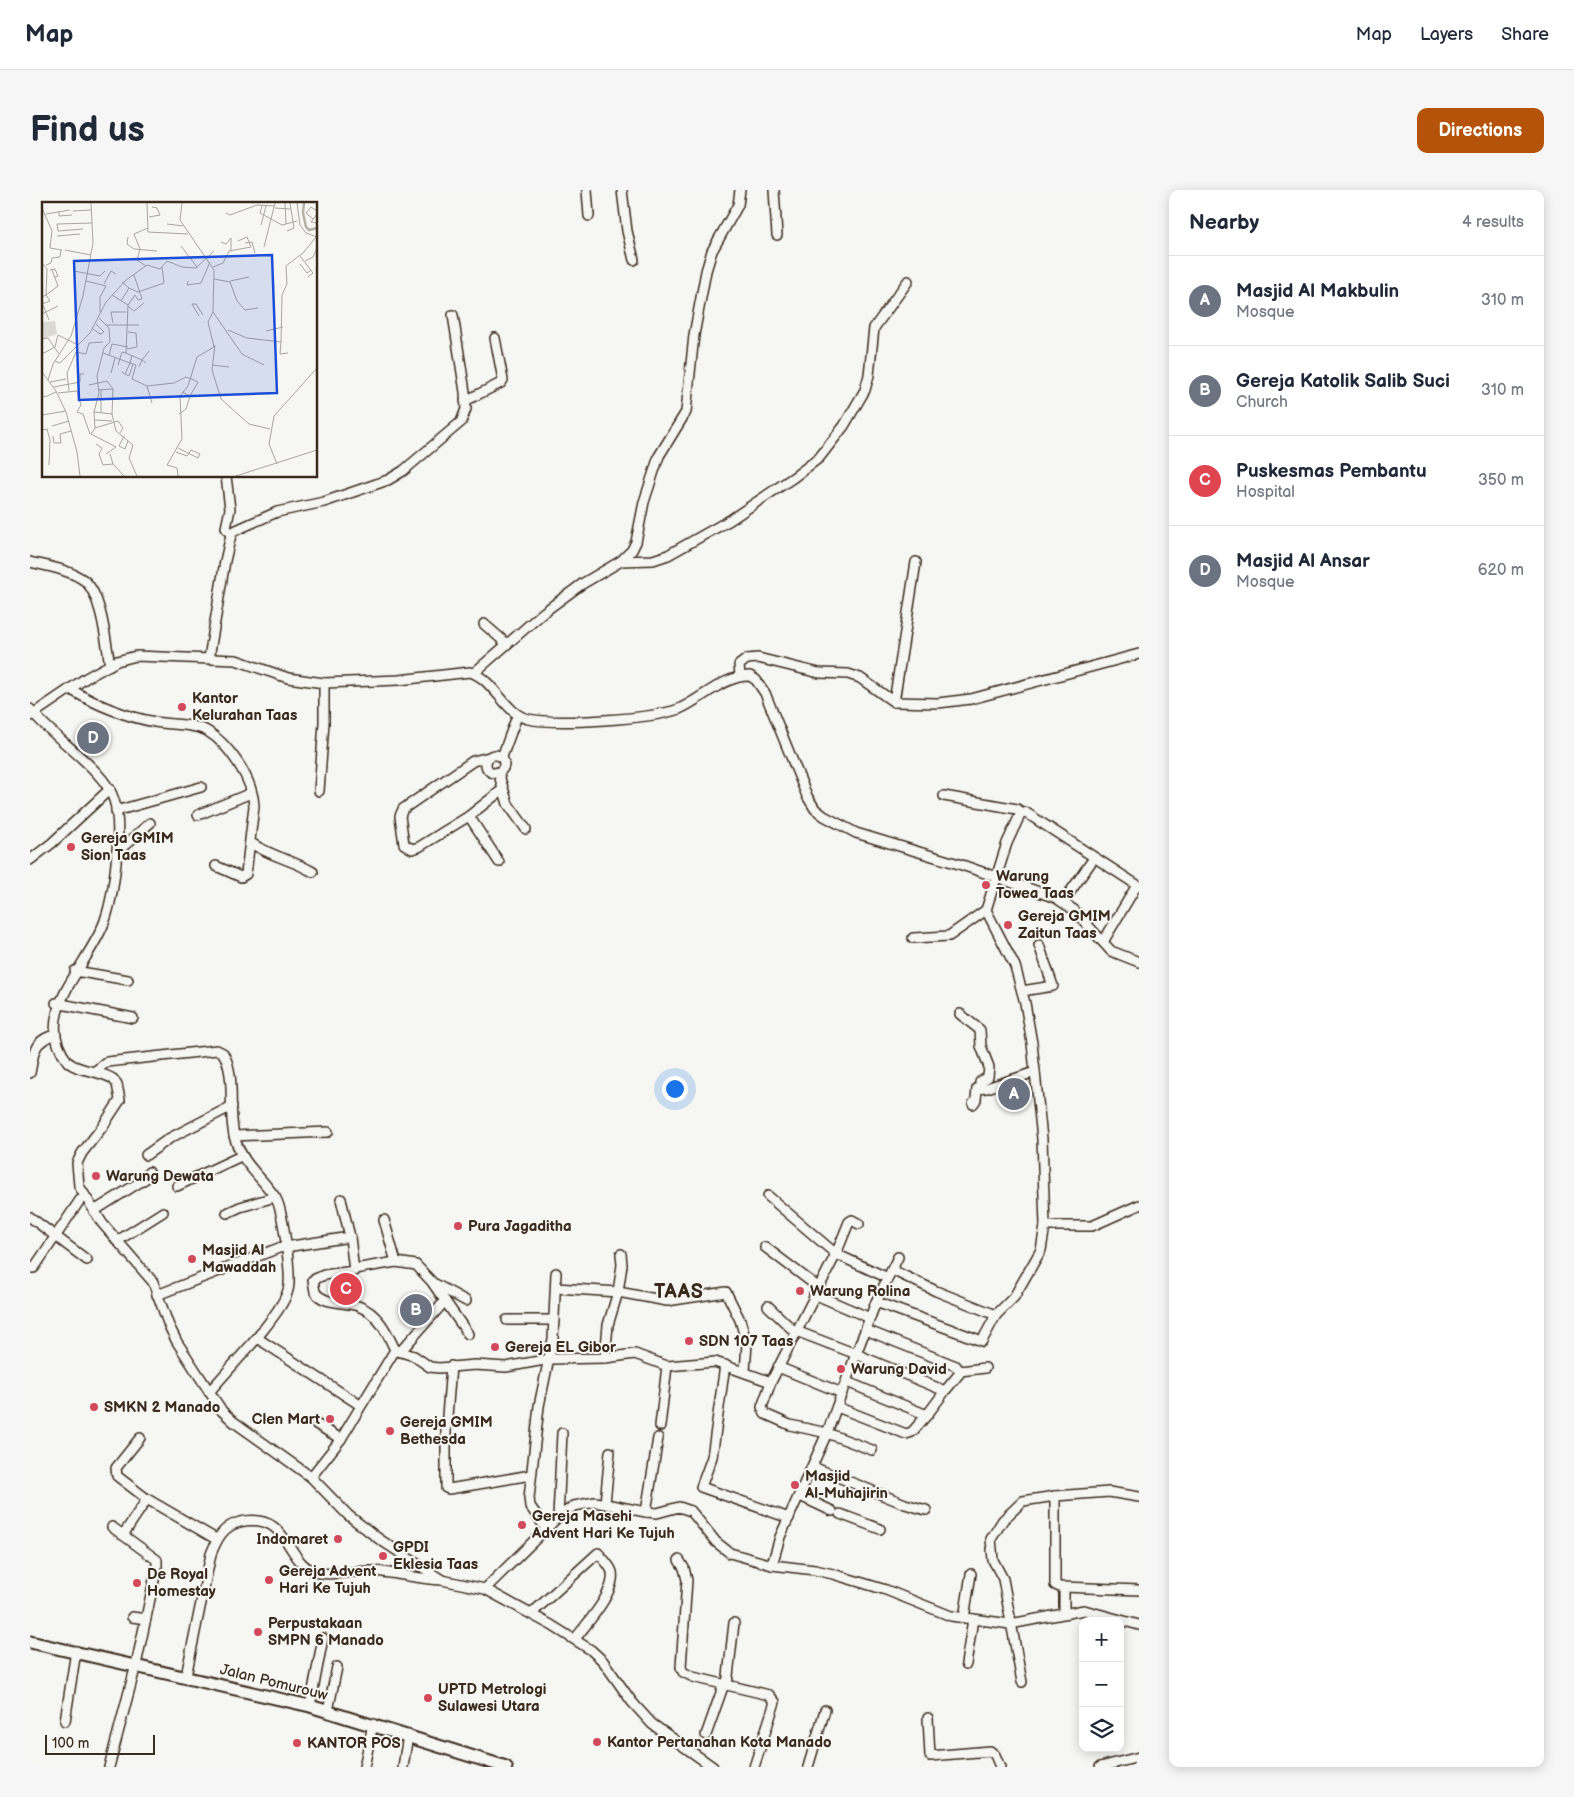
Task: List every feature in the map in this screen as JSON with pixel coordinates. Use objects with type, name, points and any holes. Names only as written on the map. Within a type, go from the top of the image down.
[{"type":"main road","name":"Jalan Pomurouw","points":[[30,1642],[186,1676],[310,1706],[373,1724],[506,1767]]},
{"type":"street","points":[[587,190],[589,216]]},
{"type":"street","points":[[622,190],[626,231],[634,260]]},
{"type":"street","points":[[442,1580],[363,1529],[310,1477],[234,1422],[209,1392],[169,1326],[153,1282],[117,1242],[94,1211],[79,1186],[77,1163],[82,1153],[120,1100],[117,1084],[113,1079],[95,1071],[74,1066],[63,1055],[51,1036],[49,1023],[56,1003],[91,949],[104,923],[113,885],[116,853],[116,811],[110,789],[31,713],[110,665],[136,656],[236,660],[288,678],[324,683],[399,680],[434,675],[474,673],[582,584],[621,561],[635,545],[647,488],[659,456],[686,412],[694,334],[708,265],[712,251],[738,205],[740,190]]},
{"type":"street","points":[[774,190],[777,235]]},
{"type":"street","points":[[621,561],[653,560],[668,555],[730,520],[786,483],[819,458],[844,426],[865,390],[869,375],[874,328],[908,281]]},
{"type":"street","points":[[209,658],[231,535],[240,526],[277,512],[324,502],[388,480],[403,470],[461,422],[466,410],[466,401],[453,315]]},
{"type":"street","points":[[466,401],[501,383],[503,380],[495,338]]},
{"type":"street","points":[[226,478],[230,509],[226,528],[231,535]]},
{"type":"street","points":[[30,562],[54,568],[85,581],[92,591],[99,610],[110,665]]},
{"type":"street","points":[[894,702],[916,562]]},
{"type":"street","points":[[484,624],[507,644]]},
{"type":"street","points":[[740,676],[739,665],[747,659],[758,658],[819,672],[854,676],[894,702],[938,703],[971,699],[1139,654]]},
{"type":"street","points":[[474,673],[501,697],[517,716],[552,721],[669,712],[740,676],[750,676],[761,686],[800,783],[815,809],[824,816],[856,833],[998,877],[1063,902],[1118,956],[1139,962]]},
{"type":"street","points":[[319,791],[324,724],[324,683]]},
{"type":"street","points":[[70,689],[99,706],[124,716],[207,730],[241,764],[253,799],[251,843],[244,877],[216,866]]},
{"type":"street","points":[[498,772],[504,766],[502,757],[517,716]]},
{"type":"street","points":[[502,757],[493,755],[473,761],[403,809],[400,816],[404,844],[412,850],[419,847],[469,816],[502,790]]},
{"type":"street","points":[[489,757],[487,766],[489,770],[498,772]]},
{"type":"street","points":[[498,772],[502,790],[508,804],[526,830]]},
{"type":"street","points":[[116,811],[202,786]]},
{"type":"street","points":[[30,860],[52,844],[110,789]]},
{"type":"street","points":[[944,796],[1017,808],[1042,822],[1094,858],[1138,885],[1103,942]]},
{"type":"street","points":[[198,815],[253,799]]},
{"type":"street","points":[[913,938],[949,936],[986,910],[1007,844],[1023,812]]},
{"type":"street","points":[[469,816],[499,862]]},
{"type":"street","points":[[116,853],[150,823]]},
{"type":"street","points":[[251,843],[265,852],[292,860],[313,872]]},
{"type":"street","points":[[1063,902],[1094,858]]},
{"type":"street","points":[[876,1302],[979,1341],[985,1338],[996,1315],[1014,1297],[1041,1250],[1044,1226],[1042,1139],[1022,991],[1015,966],[986,910]]},
{"type":"street","points":[[1022,991],[1053,986],[1039,945]]},
{"type":"street","points":[[75,971],[128,980]]},
{"type":"street","points":[[56,1003],[133,1018]]},
{"type":"street","points":[[960,1014],[980,1030],[981,1046],[989,1070],[988,1077],[980,1082],[980,1088]]},
{"type":"street","points":[[30,1073],[36,1045],[40,1040],[51,1036]]},
{"type":"street","points":[[95,1071],[108,1062],[216,1050],[224,1052],[227,1058],[234,1136],[240,1156],[275,1197],[280,1209],[286,1248],[289,1290],[255,1341],[209,1392]]},
{"type":"street","points":[[973,1104],[976,1100],[976,1090],[1034,1072]]},
{"type":"street","points":[[146,1155],[170,1138],[232,1106]]},
{"type":"street","points":[[234,1136],[328,1132]]},
{"type":"street","points":[[177,1186],[240,1156]]},
{"type":"street","points":[[94,1211],[148,1177],[149,1172]]},
{"type":"street","points":[[768,1196],[836,1254],[996,1315]]},
{"type":"street","points":[[30,1268],[34,1268],[80,1200],[85,1197]]},
{"type":"street","points":[[227,1213],[240,1207],[275,1197]]},
{"type":"street","points":[[341,1199],[350,1237],[354,1269]]},
{"type":"street","points":[[1044,1226],[1092,1226],[1139,1205]]},
{"type":"street","points":[[117,1242],[163,1212]]},
{"type":"street","points":[[30,1217],[87,1260]]},
{"type":"street","points":[[384,1220],[396,1262]]},
{"type":"street","points":[[860,1224],[852,1220],[849,1222],[836,1254],[778,1367],[762,1406],[763,1412],[785,1423],[827,1433],[872,1450]]},
{"type":"street","points":[[157,1295],[259,1255],[286,1248],[350,1237]]},
{"type":"street","points":[[765,1247],[816,1290],[870,1318]]},
{"type":"street","points":[[605,1358],[608,1325],[618,1292],[622,1265],[621,1254]]},
{"type":"street","points":[[772,1565],[788,1518],[799,1499],[827,1433],[876,1302],[898,1258]]},
{"type":"street","points":[[468,1334],[432,1282],[416,1265],[396,1262],[315,1278],[314,1292],[321,1298],[358,1306],[369,1312],[381,1323],[398,1351],[414,1356],[430,1367],[475,1365],[506,1367],[550,1359],[640,1355],[667,1366],[704,1361],[725,1365],[771,1382]]},
{"type":"street","points":[[547,1530],[530,1506],[531,1475],[537,1424],[550,1359],[556,1272]]},
{"type":"street","points":[[432,1282],[466,1301]]},
{"type":"street","points":[[556,1288],[618,1292],[667,1301],[726,1292],[746,1339],[745,1372]]},
{"type":"street","points":[[310,1477],[342,1438],[358,1407],[398,1351],[445,1301]]},
{"type":"street","points":[[768,1306],[795,1332],[856,1354],[945,1391]]},
{"type":"street","points":[[507,1320],[554,1320]]},
{"type":"street","points":[[866,1330],[956,1366],[960,1371]]},
{"type":"street","points":[[255,1341],[358,1407]]},
{"type":"street","points":[[725,1365],[714,1445],[701,1487],[788,1518]]},
{"type":"street","points":[[451,1366],[446,1424],[448,1489],[531,1475]]},
{"type":"street","points":[[660,1426],[667,1366]]},
{"type":"street","points":[[778,1367],[842,1394]]},
{"type":"street","points":[[837,1407],[906,1434],[912,1432],[927,1415],[960,1371],[985,1368]]},
{"type":"street","points":[[847,1382],[927,1415]]},
{"type":"street","points":[[316,1424],[342,1438]]},
{"type":"street","points":[[558,1517],[562,1433]]},
{"type":"street","points":[[140,1438],[116,1468],[117,1476],[147,1499],[216,1539]]},
{"type":"street","points":[[646,1512],[658,1438]]},
{"type":"street","points":[[605,1503],[610,1452]]},
{"type":"street","points":[[813,1467],[905,1504],[926,1510]]},
{"type":"street","points":[[1022,1682],[1003,1580],[994,1563],[991,1539],[1014,1508],[1028,1499],[1109,1492],[1139,1497]]},
{"type":"street","points":[[1055,1496],[1055,1585],[1063,1587],[1139,1590]]},
{"type":"street","points":[[123,1535],[147,1499]]},
{"type":"street","points":[[799,1499],[880,1529]]},
{"type":"street","points":[[486,1589],[558,1517],[574,1506],[595,1502],[657,1513],[679,1507],[686,1508],[722,1548],[740,1557],[772,1565],[833,1574],[886,1590],[934,1610],[969,1619],[1010,1624],[1064,1612],[1090,1611],[1139,1625]]},
{"type":"street","points":[[186,1676],[205,1581],[216,1539],[231,1524],[254,1520],[269,1523],[279,1531],[304,1564],[320,1573],[374,1571],[442,1580],[486,1589],[575,1639],[603,1661],[632,1702],[652,1724],[713,1767]]},
{"type":"street","points":[[109,1767],[136,1665],[157,1560],[112,1527]]},
{"type":"street","points":[[531,1614],[598,1553],[612,1570],[613,1580],[602,1604],[575,1639]]},
{"type":"street","points":[[679,1560],[684,1568],[687,1580],[682,1667],[686,1674],[769,1695],[775,1702],[754,1767]]},
{"type":"street","points":[[966,1664],[971,1574]]},
{"type":"street","points":[[1063,1587],[1064,1612]]},
{"type":"street","points":[[132,1617],[146,1619]]},
{"type":"street","points":[[706,1734],[726,1685],[734,1623]]},
{"type":"street","points":[[310,1706],[323,1638]]},
{"type":"street","points":[[65,1721],[76,1651]]},
{"type":"street","points":[[328,1711],[338,1667]]},
{"type":"street","points":[[808,1767],[824,1710]]},
{"type":"street","points":[[928,1718],[930,1756],[990,1751],[994,1752],[1000,1767]]},
{"type":"street","points":[[364,1767],[373,1724]]},
{"type":"street","points":[[403,1767],[408,1735]]},
{"type":"street","points":[[1100,1767],[1139,1757]]},
{"type":"place","name":"Kantor Kelurahan Taas","points":[[182,707]]},
{"type":"place","name":"Masjid Al Ansar","points":[[93,738]]},
{"type":"place","name":"Gereja GMIM Sion Taas","points":[[71,847]]},
{"type":"place","name":"Warung Towea Taas","points":[[986,885]]},
{"type":"place","name":"Gereja GMIM Zaitun Taas","points":[[1008,925]]},
{"type":"place","name":"Masjid Al Makbulin","points":[[1014,1094]]},
{"type":"place","name":"Warung Dewata","points":[[96,1176]]},
{"type":"place","name":"Pura Jagaditha","points":[[458,1226]]},
{"type":"place","name":"Masjid Al Mawaddah","points":[[192,1259]]},
{"type":"place","name":"Puskesmas Pembantu","points":[[346,1289]]},
{"type":"place","name":"Warung Rolina","points":[[800,1291]]},
{"type":"place","name":"Gereja Katolik Salib Suci","points":[[416,1310]]},
{"type":"place","name":"SDN 107 Taas","points":[[689,1341]]},
{"type":"place","name":"Gereja EL Gibor","points":[[495,1347]]},
{"type":"place","name":"Warung David","points":[[841,1369]]},
{"type":"place","name":"SMKN 2 Manado","points":[[94,1407]]},
{"type":"place","name":"Clen Mart","points":[[330,1419]]},
{"type":"place","name":"Gereja GMIM Bethesda","points":[[390,1431]]},
{"type":"place","name":"Masjid Al-Muhajirin","points":[[795,1485]]},
{"type":"place","name":"Gereja Masehi Advent Hari Ke Tujuh","points":[[522,1525]]},
{"type":"place","name":"Indomaret","points":[[338,1539]]},
{"type":"place","name":"GPDI Eklesia Taas","points":[[383,1556]]},
{"type":"place","name":"Gereja Advent Hari Ke Tujuh","points":[[269,1580]]},
{"type":"place","name":"De Royal Homestay","points":[[137,1583]]},
{"type":"place","name":"Perpustakaan SMPN 6 Manado","points":[[258,1632]]},
{"type":"place","name":"UPTD Metrologi Sulawesi Utara","points":[[428,1698]]},
{"type":"place","name":"Kantor Pertanahan Kota Manado","points":[[597,1742]]},
{"type":"place","name":"KANTOR POS","points":[[297,1743]]},
{"type":"district","name":"TAAS","points":[[679,1291]]}]
